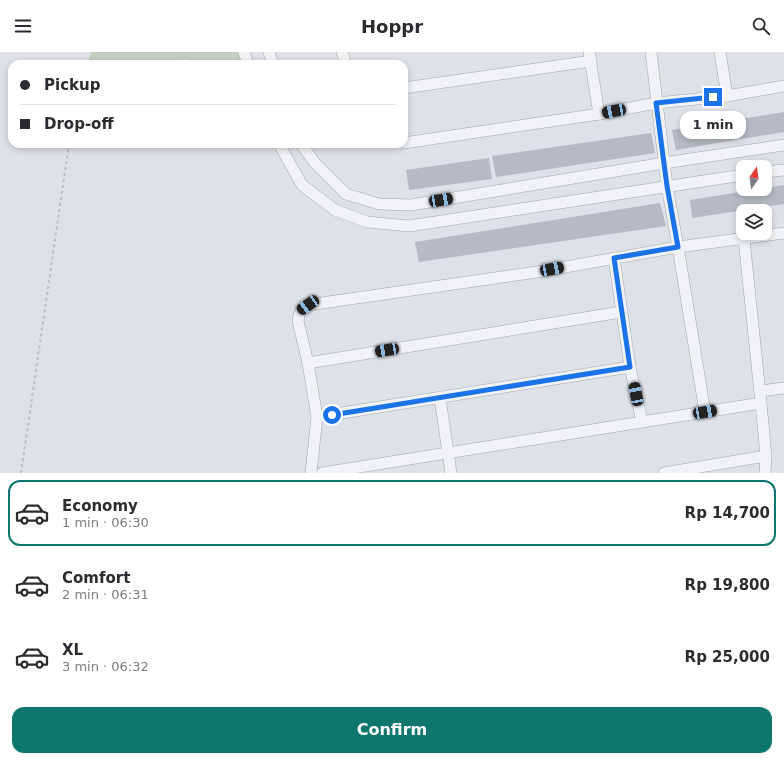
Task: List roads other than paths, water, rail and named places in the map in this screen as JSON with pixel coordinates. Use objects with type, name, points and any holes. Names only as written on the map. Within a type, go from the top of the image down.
[{"type":"street","points":[[651,52],[667,186],[705,412]]},
{"type":"street","points":[[720,52],[727,96]]},
{"type":"street","points":[[408,87],[590,56],[599,114]]},
{"type":"street","points":[[408,142],[599,114],[656,103],[727,96],[784,86]]},
{"type":"street","points":[[304,148],[315,163],[346,194],[379,204],[411,205],[664,163],[784,145]]},
{"type":"street","points":[[281,148],[302,185],[335,210],[368,222],[409,226],[736,176]]},
{"type":"street","points":[[772,171],[784,170]]},
{"type":"street","points":[[772,235],[784,233]]},
{"type":"street","points":[[311,473],[317,417],[308,363],[298,321],[301,310],[308,305],[537,272],[678,247],[736,240]]},
{"type":"street","points":[[744,240],[766,456],[765,473]]},
{"type":"street","points":[[614,258],[630,367],[642,422]]},
{"type":"street","points":[[308,363],[621,312]]},
{"type":"street","points":[[317,417],[630,367]]},
{"type":"street","points":[[760,391],[784,388]]},
{"type":"street","points":[[440,398],[450,473]]},
{"type":"street","points":[[322,473],[761,403]]},
{"type":"street","points":[[664,473],[766,456]]}]
